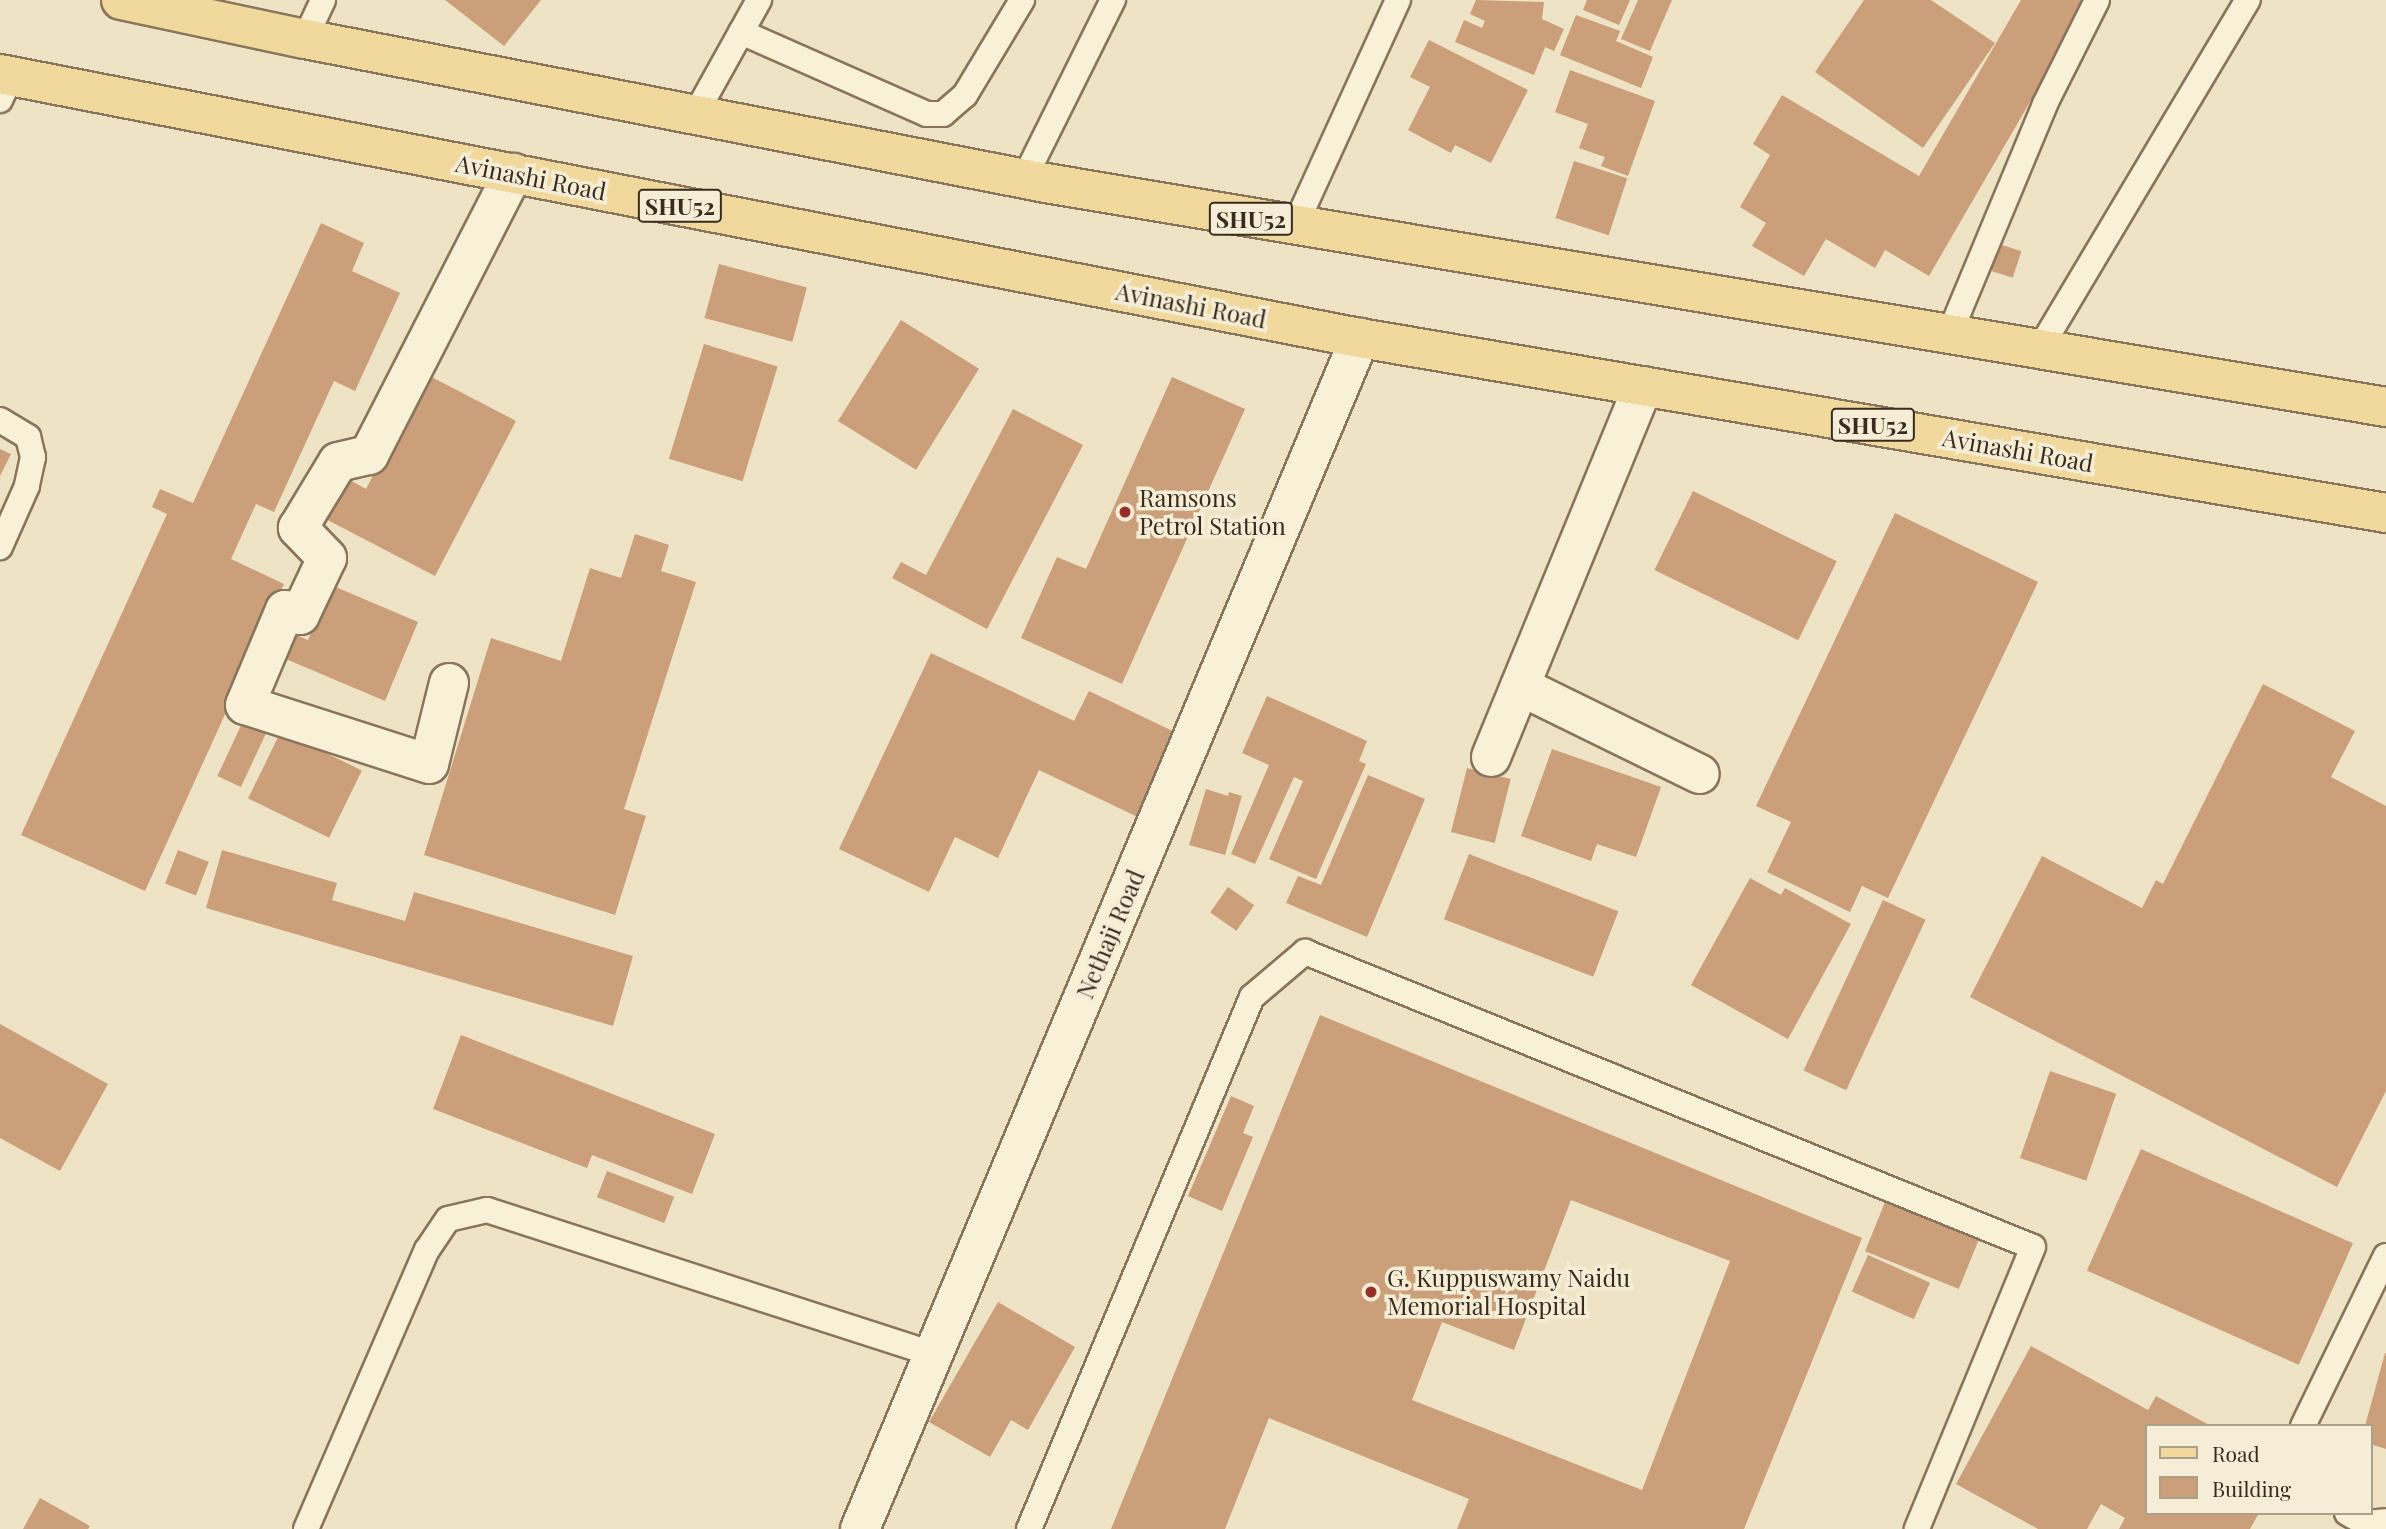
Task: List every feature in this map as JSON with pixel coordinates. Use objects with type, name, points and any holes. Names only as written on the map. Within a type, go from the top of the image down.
[{"type":"main road","name":"SHU52","points":[[121,0],[305,39],[1024,179],[2386,407]]},
{"type":"main road","name":"Avinashi Road","points":[[4,83],[513,173],[1360,338],[2386,513]]},
{"type":"street","points":[[449,683],[429,764],[245,705],[285,610],[300,615],[327,558],[298,527],[338,462],[369,455],[513,173]]},
{"type":"street","name":"Nethaji Road","points":[[860,1529],[1360,338]]},
{"type":"street","points":[[1491,757],[1643,386]]},
{"type":"street","points":[[1520,686],[1700,774]]},
{"type":"lane","points":[[305,39],[323,0]]},
{"type":"lane","points":[[695,115],[759,0]]},
{"type":"lane","points":[[741,32],[927,114],[943,114],[965,95],[1022,0]]},
{"type":"lane","points":[[1024,179],[1113,0]]},
{"type":"lane","points":[[1295,226],[1398,0]]},
{"type":"lane","points":[[1949,335],[2045,104],[2097,0]]},
{"type":"lane","points":[[2039,350],[2249,0]]},
{"type":"lane","points":[[0,420],[28,437],[33,457],[27,485],[0,547]]},
{"type":"lane","points":[[1029,1529],[1252,997],[1305,952],[2033,1247],[1916,1529]]},
{"type":"lane","points":[[306,1529],[427,1250],[449,1219],[487,1210],[933,1354]]},
{"type":"lane","points":[[2304,1424],[2384,1263]]},
{"type":"lane","points":[[2351,1515],[2365,1523],[2386,1521]]},
{"type":"building","points":[[445,0],[541,0],[504,46]]},
{"type":"building","points":[[1476,0],[1544,2],[1542,19],[1564,29],[1554,51],[1545,47],[1534,75],[1455,42],[1464,20],[1482,28],[1485,21],[1470,14]]},
{"type":"building","points":[[1587,0],[1630,0],[1619,25],[1583,10]]},
{"type":"building","points":[[1638,0],[1672,0],[1650,51],[1621,39]]},
{"type":"building","points":[[1864,0],[1931,0],[1995,43],[1923,148],[1815,72]]},
{"type":"building","points":[[2021,0],[2089,0],[1929,276],[1885,250],[1875,268],[1826,239],[1804,276],[1752,246],[1766,223],[1740,207],[1770,155],[1753,144],[1782,95],[1919,176]]},
{"type":"building","points":[[1576,15],[1620,31],[1616,41],[1653,57],[1641,88],[1560,55]]},
{"type":"building","points":[[1429,40],[1528,90],[1491,163],[1455,145],[1451,153],[1408,130],[1430,87],[1410,77]]},
{"type":"building","points":[[1570,70],[1655,101],[1628,176],[1601,166],[1605,157],[1579,148],[1588,124],[1555,112]]},
{"type":"building","points":[[1574,161],[1627,178],[1609,235],[1555,218]]},
{"type":"building","points":[[321,223],[364,243],[352,271],[400,293],[355,391],[334,381],[274,512],[256,504],[231,559],[284,584],[145,891],[21,835],[167,514],[152,507],[160,489],[193,503]]},
{"type":"building","points":[[1990,241],[2021,251],[2013,278],[1981,268]]},
{"type":"building","points":[[719,264],[807,288],[792,342],[705,318]]},
{"type":"building","points":[[901,320],[979,369],[916,470],[838,421]]},
{"type":"building","points":[[704,344],[778,367],[743,481],[669,459]]},
{"type":"building","points":[[426,374],[516,421],[435,576],[318,515],[339,474],[366,489]]},
{"type":"building","points":[[1172,377],[1245,409],[1122,684],[1021,638],[1057,557],[1086,569]]},
{"type":"building","points":[[1013,409],[1083,445],[987,629],[892,578],[901,562],[926,575]]},
{"type":"building","points":[[0,449],[11,454],[0,476]]},
{"type":"building","points":[[1693,491],[1837,561],[1798,640],[1654,570]]},
{"type":"building","points":[[1895,513],[2038,582],[1888,898],[1862,886],[1850,912],[1767,872],[1791,822],[1756,806]]},
{"type":"building","points":[[635,534],[669,545],[661,571],[696,582],[624,809],[646,816],[615,915],[424,855],[491,638],[561,661],[590,568],[621,578]]},
{"type":"building","points":[[331,585],[418,622],[385,701],[274,654],[285,630],[308,640]]},
{"type":"building","points":[[931,653],[1074,721],[1089,691],[1183,736],[1144,820],[1039,770],[998,858],[955,837],[929,892],[839,849]]},
{"type":"building","points":[[2263,684],[2355,731],[2331,777],[2386,806],[2386,1091],[2337,1187],[1970,997],[2042,856],[2142,908],[2156,880],[2163,884]]},
{"type":"building","points":[[1267,696],[1367,741],[1359,761],[1366,764],[1316,879],[1269,859],[1303,781],[1294,777],[1255,864],[1231,854],[1269,765],[1242,753]]},
{"type":"building","points":[[244,719],[268,730],[241,787],[217,776]]},
{"type":"building","points":[[281,731],[362,770],[329,838],[248,798]]},
{"type":"building","points":[[1552,749],[1661,787],[1636,857],[1597,844],[1591,861],[1521,836]]},
{"type":"building","points":[[1467,768],[1511,779],[1495,843],[1451,832]]},
{"type":"building","points":[[1368,775],[1425,799],[1367,937],[1286,903],[1298,876],[1321,885]]},
{"type":"building","points":[[1206,789],[1228,796],[1229,792],[1242,796],[1225,855],[1189,845]]},
{"type":"building","points":[[178,850],[209,862],[196,895],[165,884]]},
{"type":"building","points":[[222,850],[337,883],[332,900],[405,921],[414,892],[633,956],[613,1026],[206,908]]},
{"type":"building","points":[[1469,854],[1618,911],[1593,977],[1444,919]]},
{"type":"building","points":[[1750,878],[1781,895],[1785,888],[1851,924],[1788,1039],[1691,985]]},
{"type":"building","points":[[1228,887],[1254,905],[1236,931],[1210,912]]},
{"type":"building","points":[[1883,900],[1926,920],[1846,1090],[1804,1070]]},
{"type":"building","name":"G. Kuppuswamy Naidu Memorial Hospital","points":[[1320,1015],[1862,1238],[1744,1529],[1457,1529],[1469,1499],[1269,1418],[1225,1529],[1111,1529]],"holes":[[[1571,1200],[1730,1261],[1642,1490],[1412,1400],[1442,1322],[1514,1350]]]},
{"type":"building","points":[[0,1024],[108,1084],[60,1171],[0,1138]]},
{"type":"building","points":[[461,1035],[715,1134],[692,1194],[592,1155],[587,1168],[433,1109]]},
{"type":"building","points":[[2050,1071],[2116,1094],[2086,1181],[2020,1158]]},
{"type":"building","points":[[1231,1096],[1254,1106],[1243,1133],[1253,1137],[1222,1211],[1188,1196]]},
{"type":"building","points":[[2141,1149],[2353,1243],[2299,1365],[2087,1271]]},
{"type":"building","points":[[607,1171],[674,1197],[664,1223],[597,1197]]},
{"type":"building","points":[[1885,1202],[1979,1240],[1959,1289],[1865,1251]]},
{"type":"building","points":[[1868,1255],[1930,1283],[1914,1319],[1852,1292]]},
{"type":"building","points":[[998,1302],[1075,1347],[1028,1430],[1011,1420],[990,1457],[929,1422]]},
{"type":"building","points":[[2031,1346],[2148,1410],[2156,1396],[2207,1424],[2144,1424],[2144,1515],[2258,1515],[2250,1529],[2119,1529],[2125,1518],[2101,1504],[2087,1529],[2038,1529],[1956,1484]]},
{"type":"building","points":[[2386,1353],[2386,1449],[2372,1445],[2372,1424],[2366,1424]]},
{"type":"building","points":[[40,1498],[90,1526],[88,1529],[23,1529]]},
{"type":"place","name":"Ramsons Petrol Station","points":[[1125,512]]},
{"type":"place","name":"G. Kuppuswamy Naidu Memorial Hospital","points":[[1371,1292]]}]
